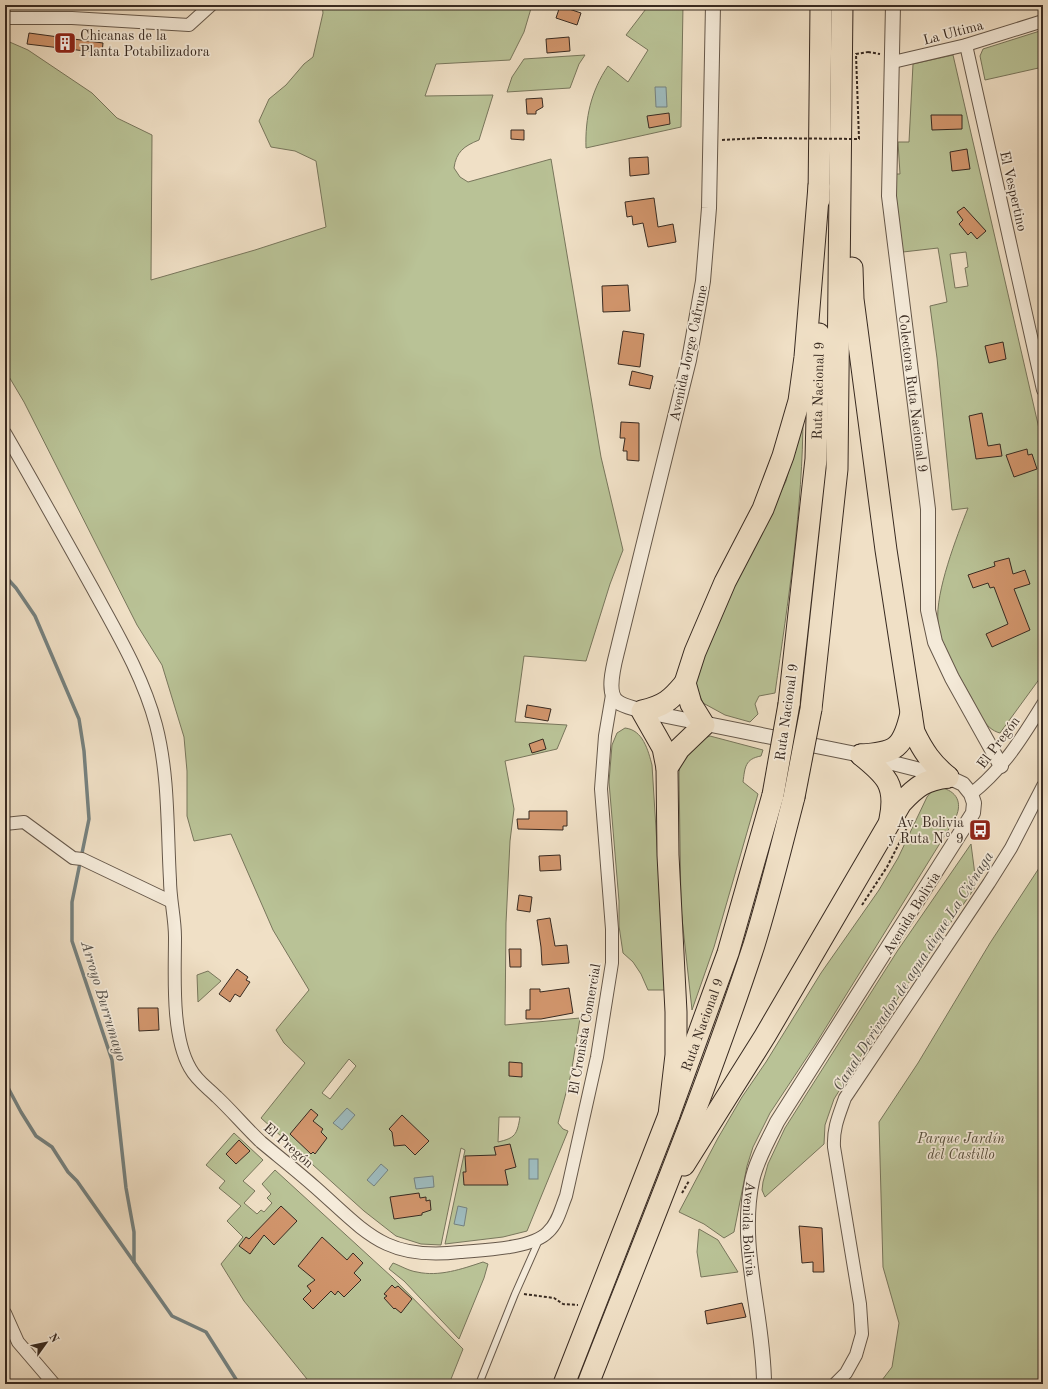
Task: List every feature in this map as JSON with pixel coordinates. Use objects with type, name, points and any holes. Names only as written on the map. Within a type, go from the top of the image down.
[{"type":"highway","name":"Ruta Nacional 9","points":[[564,1384],[669,1115],[728,953],[773,795],[789,704],[816,459],[818,412],[821,5]]},
{"type":"highway","name":"Ruta Nacional 9","points":[[588,1384],[710,1072],[750,956],[794,798],[811,709],[837,469],[838,287],[842,125],[842,5]]},
{"type":"highway","points":[[842,125],[850,189],[853,299],[886,550],[914,732],[934,766],[948,777]]},
{"type":"highway","points":[[669,1115],[676,1055],[676,1012],[668,855],[668,768],[663,748],[642,711],[659,708],[671,700],[685,683],[695,652],[726,582],[763,509],[783,456],[799,400],[805,357],[819,186]]},
{"type":"highway","points":[[668,768],[679,749],[704,725],[691,704],[685,683]]},
{"type":"highway","points":[[861,755],[884,754],[897,747],[904,737],[911,713]]},
{"type":"highway","points":[[861,755],[880,770],[888,780],[892,792],[893,805],[889,826]]},
{"type":"highway","points":[[655,1214],[667,1200],[691,1153],[765,1036],[889,826],[901,803],[911,792],[930,779],[948,777]]},
{"type":"street","points":[[5,18],[72,18],[189,25],[211,5]]},
{"type":"street","name":"Avenida Jorge Cafrune","points":[[612,695],[611,681],[619,644],[689,360],[703,281],[709,208],[713,5]]},
{"type":"street","name":"Colectora Ruta Nacional 9","points":[[893,5],[889,196],[928,509],[928,610],[935,642],[948,671],[1001,766]]},
{"type":"street","name":"La Ultima","points":[[893,62],[966,45],[1043,21]]},
{"type":"street","name":"El Vespertino","points":[[966,45],[1042,385]]},
{"type":"street","name":"El Pregón","points":[[5,433],[54,518],[140,678],[156,726],[167,790],[170,901],[175,934],[173,971],[180,1043],[188,1066],[199,1083],[215,1094],[260,1141],[298,1172],[362,1230],[392,1248],[412,1253],[436,1255],[511,1247],[540,1238]]},
{"type":"street","points":[[612,695],[617,702],[642,711],[704,725],[861,755],[948,777],[963,784],[971,794]]},
{"type":"street","name":"El Cronista Comercial","points":[[540,1238],[549,1232],[558,1218],[566,1196],[597,1057],[608,998],[612,963],[612,929],[601,789],[605,736],[612,695]]},
{"type":"street","name":"El Pregón","points":[[971,794],[988,781],[1011,755],[1042,709]]},
{"type":"street","points":[[835,1384],[846,1373],[856,1355],[862,1334],[860,1304],[834,1147],[836,1121],[845,1098],[1008,854],[1043,786]]},
{"type":"street","name":"Avenida Bolivia","points":[[764,1384],[748,1236],[752,1179],[764,1148],[777,1122],[973,813],[974,803],[971,794]]},
{"type":"street","points":[[5,824],[24,822],[73,858],[82,859],[170,901]]},
{"type":"street","points":[[5,1313],[18,1342],[54,1384]]},
{"type":"lane","points":[[479,1384],[515,1294],[540,1238]]},
{"type":"path","points":[[710,141],[759,138],[859,139],[856,54],[868,52]]},
{"type":"path","points":[[515,1294],[554,1298],[563,1304],[595,1305]]},
{"type":"green space","points":[[322,5],[532,5],[524,32],[510,60],[436,64],[425,96],[493,95],[479,140],[465,147],[455,162],[454,168],[460,177],[468,182],[551,159],[601,457],[623,550],[610,584],[586,661],[524,656],[515,722],[567,725],[557,749],[505,761],[514,809],[510,841],[506,923],[505,1025],[580,1018],[571,1074],[558,1123],[563,1129],[568,1131],[527,1231],[503,1237],[445,1244],[465,1150],[461,1148],[441,1245],[421,1244],[396,1236],[364,1211],[261,1118],[305,1063],[284,1043],[276,1030],[309,990],[273,930],[231,834],[194,841],[187,816],[187,771],[184,737],[162,665],[137,625],[24,402],[5,370],[5,40],[28,50],[92,93],[117,118],[152,135],[151,280],[255,250],[326,227],[316,161],[295,151],[271,147],[259,121],[269,99],[286,85],[304,64],[313,57],[323,13]],"holes":[[[349,1059],[356,1066],[330,1099],[322,1093]],[[499,1117],[520,1117],[518,1128],[514,1135],[508,1139],[498,1142]]]},
{"type":"green space","points":[[649,5],[683,5],[681,127],[586,148],[590,105],[602,75],[608,66],[628,82],[648,50],[626,35]]},
{"type":"green space","points":[[1043,30],[1043,67],[985,80],[980,56],[983,49]]},
{"type":"green space","points":[[585,55],[579,64],[570,88],[507,92],[512,77],[524,59]]},
{"type":"green space","points":[[953,55],[1043,446],[1043,674],[1000,733],[990,728],[979,713],[946,651],[938,622],[938,610],[943,580],[968,508],[952,510],[937,358],[930,306],[947,302],[938,248],[903,252],[892,174],[900,174],[898,142],[909,142],[913,64]],"holes":[[[966,252],[968,267],[965,268],[968,286],[955,288],[950,254]]]},
{"type":"green space","points":[[803,414],[798,519],[790,589],[775,693],[759,696],[755,704],[758,714],[750,722],[725,715],[703,703],[695,685],[714,624],[756,544],[786,481]]},
{"type":"green space","points":[[625,728],[636,733],[644,742],[652,765],[666,990],[648,990],[641,974],[633,962],[623,953],[619,926],[619,901],[609,782],[612,745],[617,733]]},
{"type":"green space","points":[[710,736],[763,750],[761,756],[752,759],[745,768],[743,782],[758,794],[714,947],[692,1010],[681,909],[679,774],[680,761],[700,740]]},
{"type":"green space","points":[[943,788],[953,793],[958,800],[958,809],[955,819],[815,1045],[770,1113],[753,1147],[747,1166],[734,1232],[724,1238],[704,1224],[679,1212],[718,1138],[742,1097],[766,1062],[821,973],[879,890],[898,858],[927,797],[931,792]]},
{"type":"green space","points":[[971,844],[975,875],[974,889],[885,1017],[834,1099],[825,1125],[824,1144],[765,1197],[762,1190],[768,1164],[785,1128],[898,950]]},
{"type":"green space","name":"Parque Jardín del Castillo","points":[[1043,862],[1043,1380],[1010,1384],[879,1384],[892,1367],[899,1323],[883,1267],[879,1122],[918,1063],[990,943]]},
{"type":"green space","points":[[208,971],[221,981],[198,1002],[197,975]]},
{"type":"green space","points":[[234,1133],[263,1160],[243,1181],[255,1191],[244,1203],[257,1214],[261,1210],[264,1212],[272,1203],[267,1198],[271,1194],[262,1184],[275,1170],[393,1278],[463,1349],[449,1384],[311,1384],[244,1301],[221,1264],[243,1237],[227,1221],[241,1206],[219,1188],[225,1181],[206,1165]]},
{"type":"green space","points":[[699,1229],[718,1240],[738,1272],[701,1277],[697,1252]]},
{"type":"green space","points":[[483,1262],[488,1264],[484,1278],[459,1339],[404,1281],[389,1269],[393,1263],[408,1270],[434,1274],[459,1270]]},
{"type":"water","points":[[655,87],[666,87],[667,107],[656,107]]},
{"type":"water","points":[[347,1108],[355,1115],[342,1130],[333,1123]]},
{"type":"water","points":[[529,1159],[538,1159],[538,1179],[529,1179]]},
{"type":"water","points":[[381,1164],[388,1170],[374,1186],[367,1180]]},
{"type":"water","points":[[433,1176],[434,1187],[416,1189],[414,1178]]},
{"type":"water","points":[[458,1206],[467,1208],[464,1226],[454,1224]]},
{"type":"building","points":[[560,6],[581,13],[577,25],[556,18]]},
{"type":"building","name":"Chicanas de la Planta Potabilizadora","points":[[29,33],[103,43],[102,53],[27,44]]},
{"type":"building","points":[[569,37],[570,51],[547,53],[546,39]]},
{"type":"building","points":[[542,98],[543,107],[536,111],[536,114],[527,114],[526,99]]},
{"type":"building","points":[[669,113],[670,124],[649,128],[647,116]]},
{"type":"building","points":[[931,115],[962,115],[962,129],[932,130]]},
{"type":"building","points":[[511,130],[524,130],[524,140],[511,139]]},
{"type":"building","points":[[967,149],[970,169],[952,171],[950,152]]},
{"type":"building","points":[[648,157],[649,174],[630,176],[629,158]]},
{"type":"building","points":[[654,198],[658,227],[673,224],[676,242],[648,247],[643,223],[633,225],[632,216],[627,217],[625,202]]},
{"type":"building","points":[[964,207],[986,231],[977,239],[971,232],[968,235],[959,224],[963,220],[957,212]]},
{"type":"building","points":[[628,285],[630,311],[603,312],[602,286]]},
{"type":"building","points":[[623,331],[644,334],[640,367],[618,364]]},
{"type":"building","points":[[1003,342],[1006,359],[989,363],[985,346]]},
{"type":"building","points":[[632,371],[653,376],[650,389],[629,385]]},
{"type":"building","points":[[982,413],[988,446],[1000,444],[1002,456],[976,459],[969,416]]},
{"type":"building","points":[[621,422],[639,423],[639,461],[627,460],[627,451],[623,451],[625,438],[620,438]]},
{"type":"building","points":[[1027,449],[1028,455],[1032,454],[1037,469],[1014,477],[1006,455]]},
{"type":"building","points":[[1009,558],[1013,574],[1025,570],[1030,584],[1014,589],[1030,630],[992,647],[986,634],[1008,624],[994,587],[990,588],[988,583],[973,588],[968,575],[995,566],[994,562]]},
{"type":"building","points":[[527,705],[551,709],[548,721],[525,717]]},
{"type":"building","points":[[543,739],[546,749],[532,753],[529,744]]},
{"type":"building","points":[[529,811],[567,811],[567,826],[563,826],[563,830],[518,829],[517,819],[529,819]]},
{"type":"building","points":[[560,855],[561,870],[540,871],[539,856]]},
{"type":"building","points":[[519,895],[532,897],[530,912],[517,910]]},
{"type":"building","points":[[550,918],[555,946],[567,945],[569,963],[542,965],[537,920]]},
{"type":"building","points":[[509,949],[521,949],[521,967],[510,967]]},
{"type":"building","points":[[237,969],[248,977],[246,980],[250,982],[240,997],[235,994],[230,1002],[219,994]]},
{"type":"building","points":[[569,988],[573,1013],[541,1019],[526,1019],[526,1010],[530,1010],[530,989],[540,989],[540,992]]},
{"type":"building","points":[[138,1008],[158,1008],[159,1030],[139,1031]]},
{"type":"building","points":[[509,1062],[522,1063],[522,1077],[509,1076]]},
{"type":"building","points":[[311,1109],[318,1115],[313,1121],[323,1129],[321,1132],[327,1138],[315,1154],[313,1152],[311,1154],[290,1134]]},
{"type":"building","points":[[402,1115],[429,1141],[415,1155],[405,1145],[394,1146],[392,1132],[389,1129]]},
{"type":"building","points":[[239,1140],[250,1151],[236,1164],[226,1154]]},
{"type":"building","points":[[510,1144],[516,1167],[505,1170],[508,1185],[464,1185],[463,1172],[466,1172],[465,1156],[496,1155],[494,1147]]},
{"type":"building","points":[[419,1193],[420,1198],[426,1197],[426,1201],[430,1200],[431,1210],[422,1213],[422,1215],[394,1219],[390,1197]]},
{"type":"building","points":[[281,1206],[297,1221],[274,1245],[264,1235],[250,1254],[239,1246],[246,1237],[249,1239]]},
{"type":"building","points":[[799,1226],[822,1228],[824,1272],[813,1272],[813,1262],[802,1263]]},
{"type":"building","points":[[322,1237],[347,1260],[353,1253],[363,1263],[354,1273],[361,1280],[344,1297],[338,1291],[335,1295],[331,1291],[313,1309],[303,1299],[311,1291],[307,1286],[315,1280],[298,1266]]},
{"type":"building","points":[[392,1285],[395,1288],[398,1286],[412,1299],[401,1313],[395,1308],[394,1309],[384,1298],[387,1296],[384,1294]]},
{"type":"building","points":[[742,1303],[746,1317],[707,1324],[705,1311]]},
{"type":"waterway","name":"Arroyo Burrumayo","points":[[5,576],[16,588],[35,616],[79,719],[84,751],[89,819],[72,902],[72,941],[112,1060],[126,1188],[134,1232],[134,1262]]},
{"type":"waterway","name":"Arroyo Burrumayo","points":[[5,1082],[36,1136],[52,1147],[68,1172],[77,1181],[172,1316],[206,1332],[239,1384]]},
{"type":"place","name":"Chicanas de la Planta Potabilizadora","points":[[65,43]]},
{"type":"place","name":"Av. Bolivia y Ruta N° 9","points":[[980,830]]},
{"type":"water label","name":"Canal Derivador de agua dique La Ciénaga","points":[[913,971]]}]
